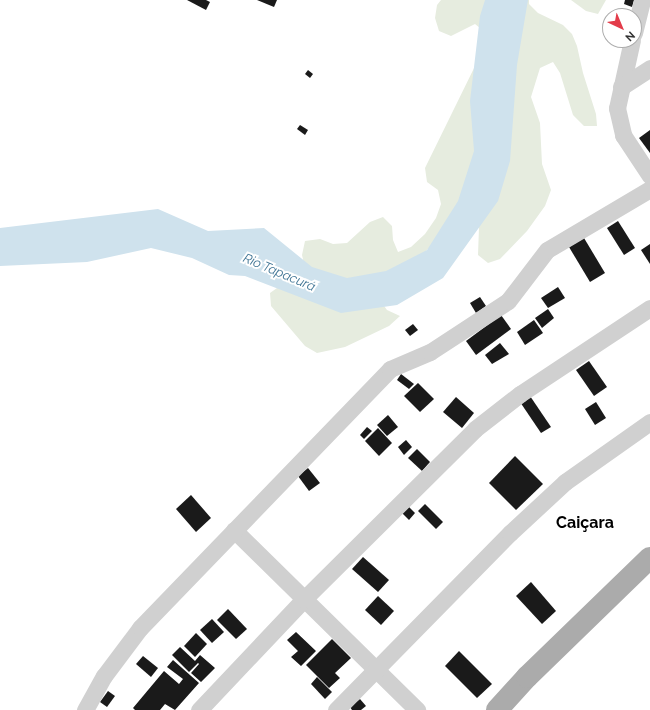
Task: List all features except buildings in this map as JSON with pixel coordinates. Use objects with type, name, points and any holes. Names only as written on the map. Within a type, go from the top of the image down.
[{"type":"main road","points":[[497,710],[527,677],[650,558]]},
{"type":"street","points":[[630,48],[617,108],[619,124],[623,135],[650,176]]},
{"type":"street","points":[[621,87],[650,68]]},
{"type":"street","points":[[85,710],[122,650],[234,530],[390,370],[430,352],[508,301],[547,250],[650,189]]},
{"type":"street","points":[[199,710],[304,599],[475,429],[520,394],[650,308]]},
{"type":"street","points":[[336,710],[510,533],[565,482],[650,422]]},
{"type":"street","points":[[234,530],[417,710]]},
{"type":"shaded area","points":[[441,0],[529,0],[529,4],[538,13],[563,25],[572,34],[577,46],[583,73],[596,114],[597,126],[584,126],[573,115],[560,73],[553,62],[540,68],[531,97],[540,123],[542,164],[551,190],[545,206],[527,231],[500,259],[488,263],[478,255],[479,227],[466,210],[379,299],[387,310],[400,316],[389,326],[345,347],[317,353],[305,346],[271,306],[270,293],[305,268],[302,255],[305,241],[320,239],[333,244],[347,243],[370,222],[383,217],[392,226],[393,240],[398,252],[411,247],[425,234],[436,218],[441,204],[438,190],[427,182],[425,168],[478,60],[485,32],[475,24],[451,36],[439,31],[435,18],[437,5]]},
{"type":"shaded area","points":[[571,0],[606,0],[598,14],[586,11]]},
{"type":"water","name":"Rio Tapacurá","points":[[485,0],[528,0],[517,65],[510,161],[498,201],[443,278],[397,305],[341,313],[245,276],[229,275],[192,258],[151,248],[87,262],[0,266],[0,228],[158,209],[208,231],[264,228],[312,267],[347,278],[386,271],[427,250],[458,201],[474,151],[470,101],[480,16]]},
{"type":"district","name":"Caiçara","points":[[585,523]]}]
